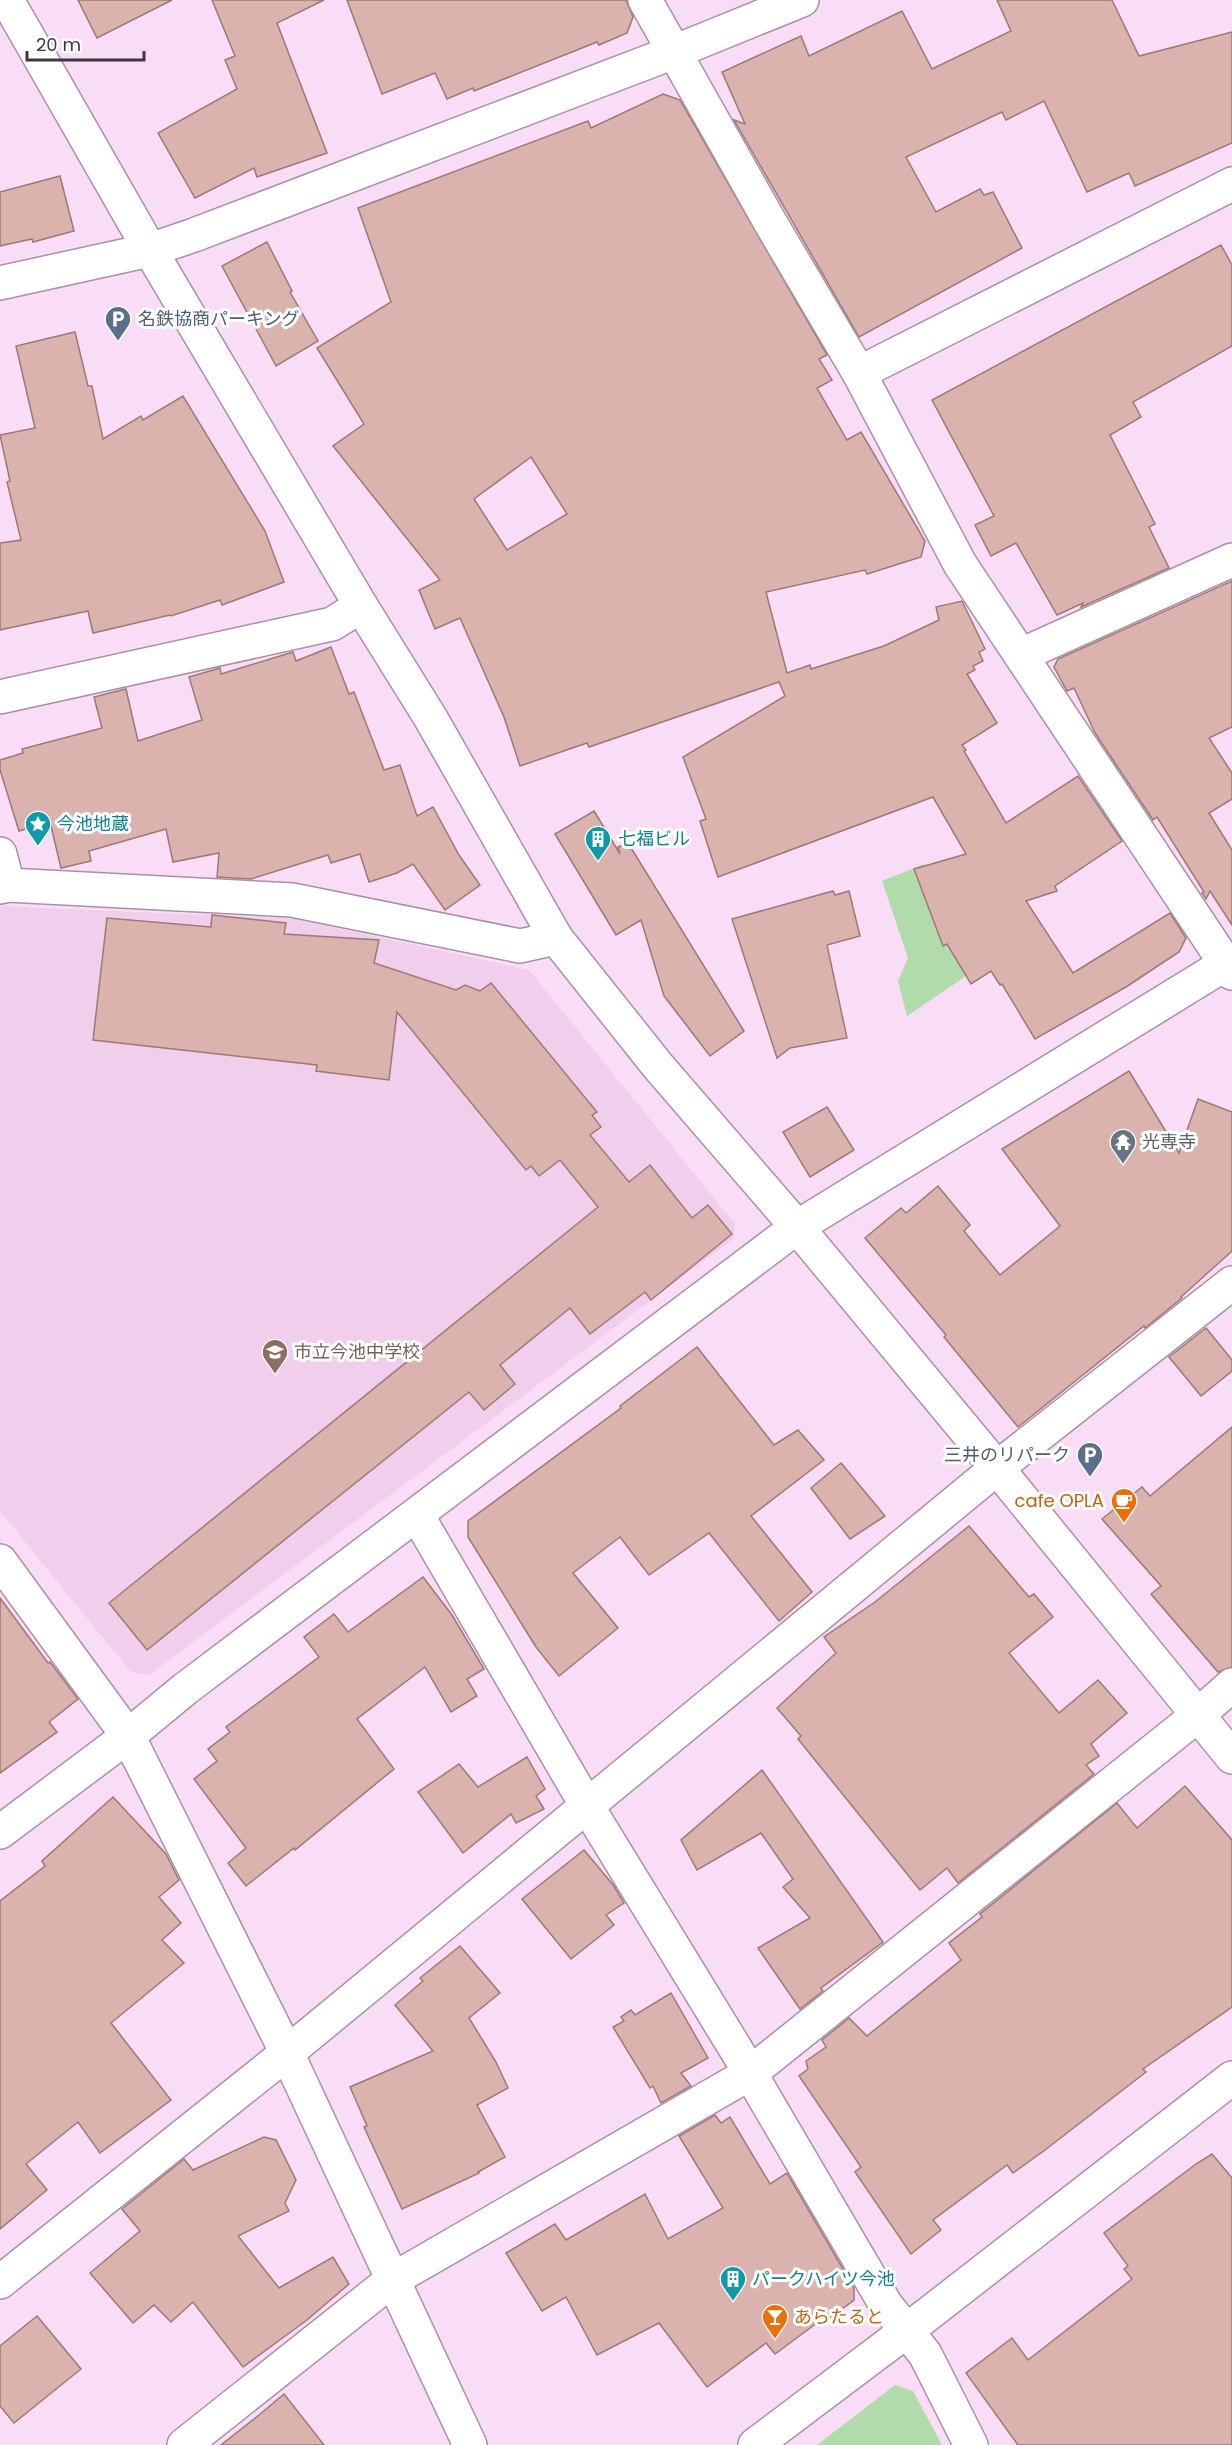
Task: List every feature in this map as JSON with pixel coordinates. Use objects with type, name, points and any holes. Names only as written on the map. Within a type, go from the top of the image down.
[{"type":"street","points":[[7,0],[150,250],[361,606],[430,717],[556,938],[658,1066],[797,1227],[1232,1757]]},
{"type":"street","points":[[0,1832],[128,1736],[185,1689],[797,1227],[1230,966],[960,564],[859,373],[645,0]]},
{"type":"street","points":[[0,283],[150,250],[674,52],[802,0]]},
{"type":"street","points":[[859,373],[1232,184]]},
{"type":"street","points":[[1021,655],[1232,560]]},
{"type":"street","points":[[0,697],[332,624],[361,606]]},
{"type":"street","points":[[3,876],[292,900],[520,945],[556,938]]},
{"type":"street","points":[[0,2282],[287,2053],[997,1468],[1232,1283]]},
{"type":"street","points":[[417,1515],[587,1806],[886,2305],[925,2354],[971,2445]]},
{"type":"street","points":[[0,1561],[128,1736],[287,2053],[470,2445]]},
{"type":"street","points":[[184,2445],[392,2280],[749,2073],[1198,1715],[1232,1685]]},
{"type":"street","points":[[755,2445],[906,2332],[1232,2078]]},
{"type":"shaded area","name":"市立今池中学校","points":[[0,906],[295,919],[529,970],[735,1224],[733,1239],[149,1675],[131,1672],[0,1511]]},
{"type":"green space","points":[[924,864],[943,933],[969,974],[907,1016],[898,981],[908,958],[882,881]]},
{"type":"green space","points":[[895,2385],[913,2391],[942,2445],[817,2445]]},
{"type":"building","points":[[78,0],[172,0],[97,38]]},
{"type":"building","points":[[212,0],[324,0],[277,23],[327,153],[257,177],[254,168],[195,198],[158,133],[237,89],[225,60],[235,56]]},
{"type":"building","points":[[347,0],[626,0],[633,17],[627,33],[599,45],[597,42],[474,91],[473,88],[447,99],[435,73],[382,94]]},
{"type":"building","points":[[997,0],[1112,0],[1139,56],[1232,32],[1232,143],[1135,186],[1129,173],[1087,192],[1044,101],[1006,120],[1002,112],[906,157],[936,212],[980,189],[984,195],[993,192],[1022,248],[859,337],[734,120],[745,124],[722,72],[801,36],[809,56],[902,11],[932,69],[1011,31]]},
{"type":"building","points":[[663,94],[680,100],[827,355],[819,359],[832,380],[817,388],[847,440],[861,432],[925,541],[921,557],[867,574],[865,570],[766,592],[787,673],[810,665],[811,669],[884,646],[939,620],[936,607],[962,601],[985,649],[979,652],[983,661],[973,666],[975,670],[967,674],[997,723],[962,745],[1006,823],[1078,776],[1122,841],[1055,886],[1057,891],[1026,901],[1073,973],[1170,913],[1186,938],[1179,952],[1126,987],[1035,1039],[1002,984],[1000,985],[991,971],[971,984],[947,944],[943,946],[914,869],[966,854],[933,797],[718,877],[700,821],[706,819],[683,757],[785,696],[779,682],[589,747],[587,743],[520,766],[504,717],[460,618],[435,629],[419,590],[440,580],[333,446],[364,424],[317,348],[391,302],[358,208],[588,121],[591,128]],"holes":[[[531,457],[567,514],[507,550],[474,499]]]},
{"type":"building","points":[[60,176],[74,231],[33,242],[32,239],[0,246],[0,192]]},
{"type":"building","points":[[267,242],[292,291],[290,292],[318,341],[276,366],[222,266]]},
{"type":"building","points":[[1221,245],[1232,265],[1232,346],[1133,402],[1141,417],[1110,435],[1155,524],[1149,527],[1169,568],[1081,607],[1083,603],[1057,615],[1016,543],[991,556],[975,525],[994,516],[932,400]]},
{"type":"building","points":[[75,332],[88,386],[92,386],[103,439],[141,416],[143,420],[183,396],[265,531],[284,582],[222,605],[220,600],[171,616],[93,633],[88,611],[0,630],[0,543],[21,540],[7,482],[10,481],[0,435],[35,428],[16,346]]},
{"type":"building","points":[[1232,581],[1232,727],[1209,738],[1232,773],[1232,799],[1209,813],[1232,850],[1232,925],[1210,891],[1206,899],[1202,893],[1204,892],[1157,817],[1153,820],[1095,733],[1074,688],[1067,691],[1054,667],[1058,659]]},
{"type":"building","points":[[331,647],[349,694],[354,692],[384,770],[400,765],[417,816],[433,807],[459,855],[480,885],[445,910],[413,864],[397,873],[369,882],[360,854],[331,863],[328,855],[251,879],[217,877],[219,853],[173,862],[166,829],[89,851],[91,861],[61,868],[50,822],[19,831],[0,770],[0,760],[23,753],[22,749],[102,728],[94,697],[126,689],[138,741],[202,720],[189,677],[220,668],[221,674],[293,652],[296,661]]},
{"type":"building","points":[[594,811],[620,854],[618,847],[628,843],[744,1031],[710,1056],[664,996],[641,920],[616,935],[555,834]]},
{"type":"building","points":[[833,891],[835,895],[849,891],[860,936],[827,945],[847,1038],[790,1048],[777,1058],[732,919]]},
{"type":"building","points":[[212,915],[286,923],[284,934],[379,940],[374,963],[456,990],[465,985],[480,991],[491,983],[597,1112],[592,1115],[601,1127],[590,1135],[629,1182],[650,1165],[692,1218],[708,1205],[732,1234],[651,1300],[645,1292],[590,1334],[570,1308],[500,1365],[515,1384],[484,1410],[469,1392],[147,1650],[109,1603],[598,1207],[560,1160],[539,1176],[531,1166],[526,1170],[397,1012],[389,1080],[316,1071],[317,1065],[93,1040],[107,918],[211,927]]},
{"type":"building","points":[[1129,1071],[1179,1153],[1198,1099],[1232,1112],[1232,1251],[1182,1298],[1018,1427],[944,1337],[946,1335],[865,1238],[901,1208],[906,1213],[938,1186],[970,1225],[964,1231],[1000,1275],[1060,1226],[1002,1149]]},
{"type":"building","points":[[827,1107],[854,1150],[810,1177],[783,1132]]},
{"type":"building","points":[[1206,1328],[1232,1360],[1232,1371],[1201,1396],[1169,1357]]},
{"type":"building","points":[[697,1347],[774,1445],[798,1430],[824,1460],[751,1516],[812,1592],[779,1621],[709,1533],[649,1575],[620,1537],[573,1573],[618,1628],[559,1676],[536,1647],[468,1537],[468,1521],[621,1408],[620,1406]]},
{"type":"building","points":[[1232,1427],[1232,1667],[1218,1672],[1151,1594],[1161,1586],[1102,1519],[1142,1487],[1150,1496]]},
{"type":"building","points":[[841,1463],[885,1516],[850,1539],[811,1488]]},
{"type":"building","points":[[969,1526],[1029,1597],[1034,1594],[1053,1617],[1009,1653],[1059,1713],[1098,1680],[1127,1713],[1091,1744],[1099,1756],[1086,1765],[1094,1774],[958,1883],[947,1868],[920,1890],[798,1739],[801,1736],[777,1708],[836,1653],[824,1637],[875,1602]]},
{"type":"building","points":[[423,1577],[452,1615],[484,1669],[467,1679],[477,1696],[451,1712],[425,1667],[357,1719],[394,1769],[295,1850],[294,1848],[246,1886],[228,1863],[246,1848],[194,1779],[217,1761],[208,1749],[230,1732],[226,1727],[319,1657],[304,1637],[334,1614],[348,1632]]},
{"type":"building","points":[[0,1598],[78,1699],[49,1722],[57,1732],[0,1773]]},
{"type":"building","points":[[527,1757],[545,1789],[536,1796],[544,1809],[516,1823],[511,1814],[463,1853],[418,1792],[459,1764],[478,1787]]},
{"type":"building","points":[[762,1770],[883,1942],[821,1988],[823,1991],[800,2009],[758,1948],[810,1918],[783,1887],[793,1879],[761,1833],[697,1870],[681,1840]]},
{"type":"building","points":[[1185,1786],[1232,1840],[1232,2007],[1143,2069],[1146,2072],[1013,2173],[1007,2165],[933,2220],[941,2230],[911,2254],[855,2172],[861,2167],[799,2076],[808,2069],[806,2061],[826,2047],[822,2040],[849,2018],[867,2036],[961,1960],[949,1943],[982,1917],[980,1914],[1117,1803],[1137,1828]]},
{"type":"building","points":[[113,1797],[166,1854],[179,1880],[159,1897],[181,1923],[162,1940],[184,1963],[111,2023],[171,2100],[100,2153],[78,2122],[26,2164],[47,2190],[0,2229],[0,1901],[45,1866],[42,1861]]},
{"type":"building","points":[[584,1850],[614,1886],[624,1903],[606,1915],[614,1925],[571,1959],[522,1899]]},
{"type":"building","points":[[460,1946],[500,1993],[469,2018],[496,2062],[508,2088],[477,2105],[505,2157],[479,2173],[402,2209],[364,2127],[367,2126],[350,2087],[433,2051],[395,2005],[423,1981],[420,1978]]},
{"type":"building","points":[[671,1993],[708,2058],[681,2073],[691,2086],[661,2103],[653,2086],[650,2088],[613,2027],[624,2021],[621,2017],[631,2010],[635,2015]]},
{"type":"building","points":[[715,2115],[721,2123],[730,2117],[770,2184],[787,2173],[854,2288],[854,2300],[827,2320],[825,2317],[775,2354],[766,2343],[707,2387],[659,2323],[597,2355],[566,2297],[542,2311],[506,2253],[555,2224],[566,2240],[645,2194],[668,2239],[723,2208],[679,2136]]},
{"type":"building","points":[[264,2137],[276,2140],[296,2180],[285,2203],[289,2211],[238,2236],[279,2288],[333,2257],[349,2284],[307,2320],[243,2367],[193,2302],[171,2322],[154,2305],[133,2323],[90,2273],[140,2231],[122,2209],[184,2159],[193,2170]]},
{"type":"building","points":[[1212,2154],[1232,2178],[1232,2445],[1018,2445],[966,2373],[1012,2338],[1028,2360],[1132,2279],[1124,2269],[1128,2266],[1104,2233]]},
{"type":"building","points":[[37,2316],[81,2369],[14,2423],[0,2406],[0,2346]]},
{"type":"building","points":[[284,2394],[324,2445],[221,2445],[259,2415]]},
{"type":"place","name":"名鉄協商パーキング","points":[[118,342]]},
{"type":"place","name":"今池地蔵","points":[[38,847]]},
{"type":"place","name":"七福ビル","points":[[598,862]]},
{"type":"place","name":"光専寺","points":[[1123,1165]]},
{"type":"place","name":"市立今池中学校","points":[[275,1375]]},
{"type":"place","name":"三井のリパーク","points":[[1090,1478]]},
{"type":"place","name":"cafe OPLA","points":[[1124,1524]]},
{"type":"place","name":"パークハイツ今池","points":[[733,2302]]},
{"type":"place","name":"あらたると","points":[[775,2340]]}]
